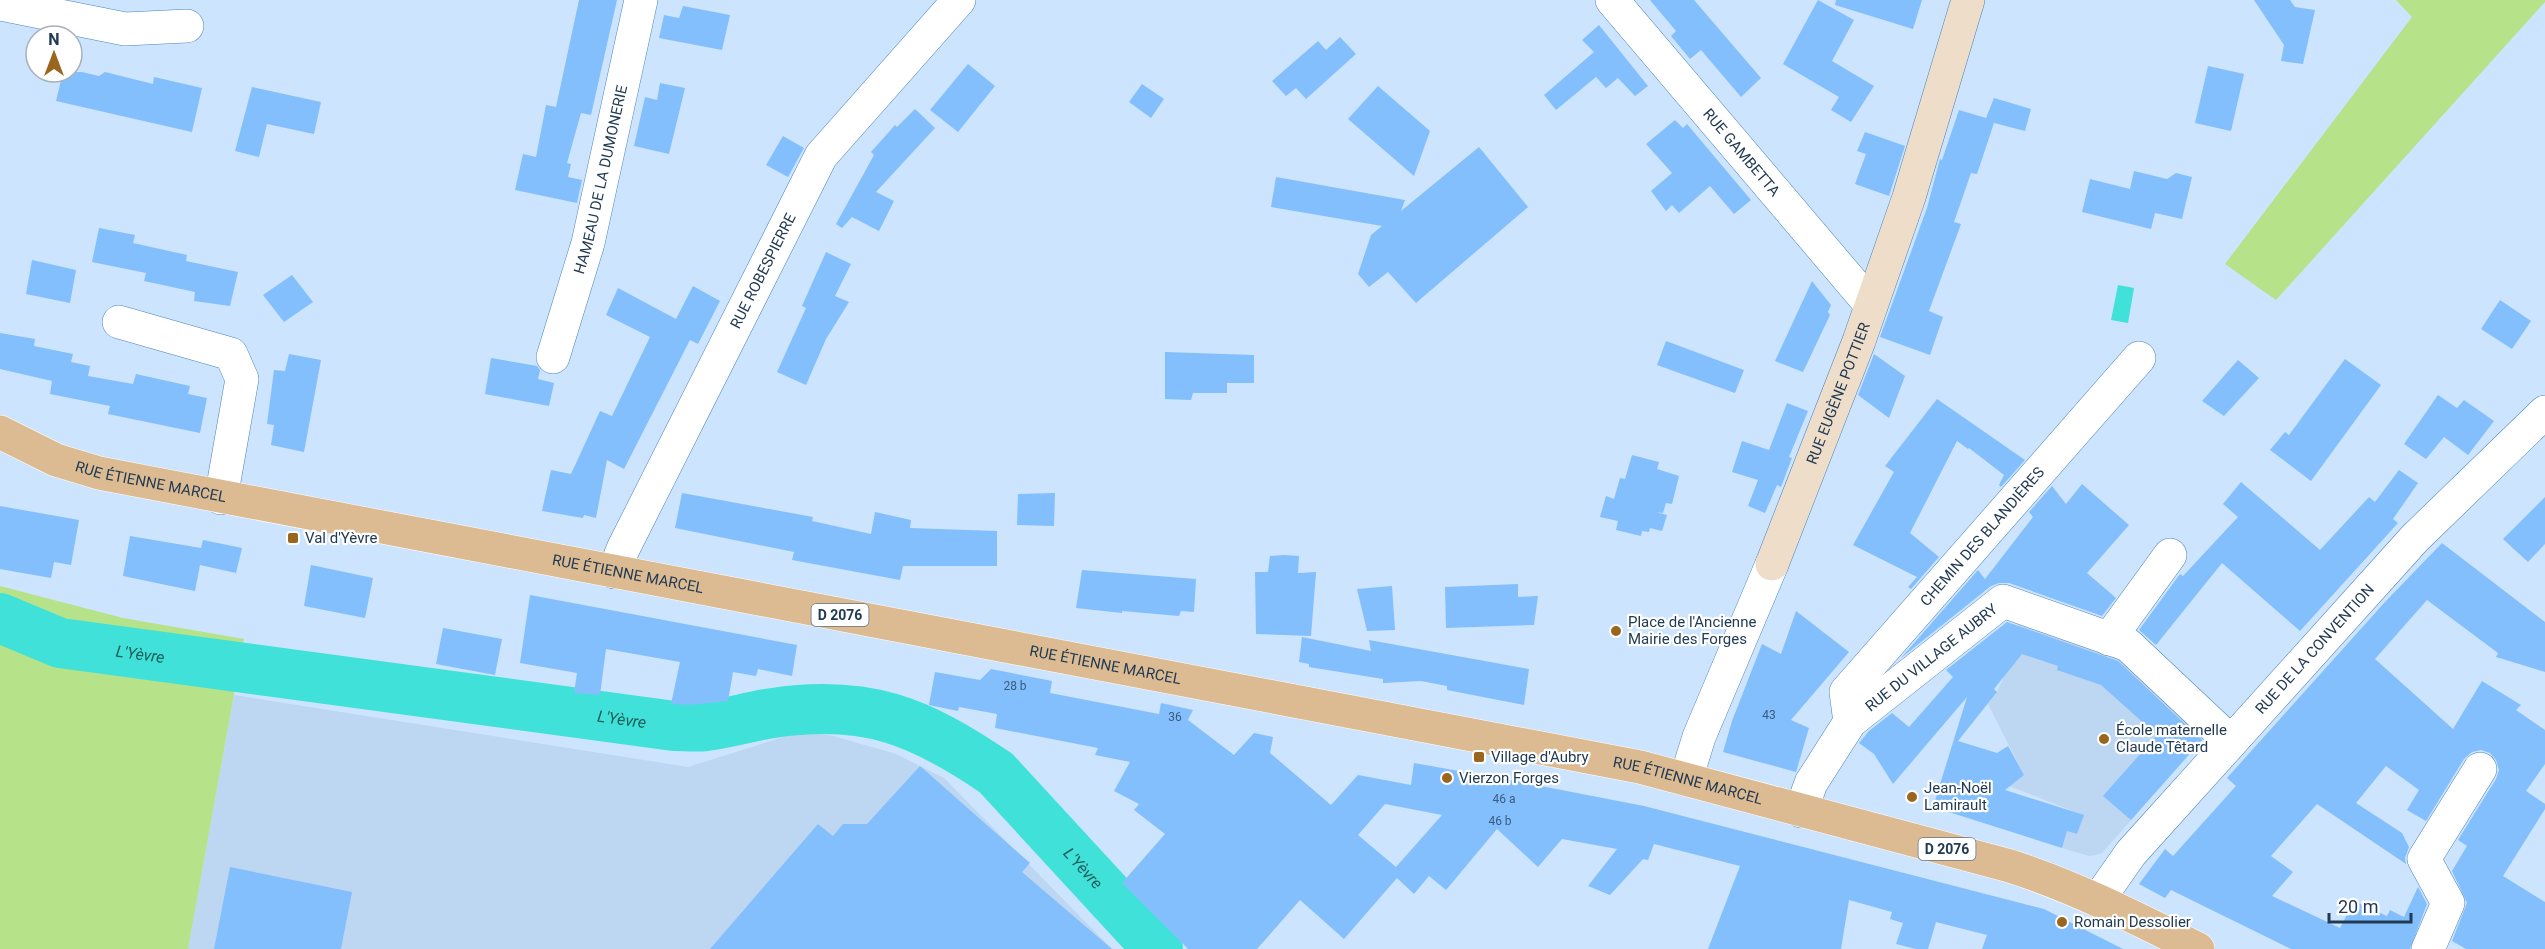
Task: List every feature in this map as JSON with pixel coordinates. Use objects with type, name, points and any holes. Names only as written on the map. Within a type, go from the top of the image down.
[{"type":"main road","name":"RUE ÉTIENNE MARCEL","points":[[0,432],[35,451],[77,468],[220,498],[1640,767],[2010,866],[2053,880],[2198,949]]},
{"type":"street","name":"HAMEAU DE LA DUMONERIE","points":[[553,357],[588,243],[641,0]]},
{"type":"street","name":"RUE ROBESPIERRE","points":[[614,572],[622,549],[821,156],[959,0]]},
{"type":"street","name":"RUE GAMBETTA","points":[[1612,0],[1871,305]]},
{"type":"street","name":"RUE EUGÈNE POTTIER","points":[[1686,779],[1699,736],[1772,564],[1871,305],[1909,197],[1968,0]]},
{"type":"street","points":[[0,2],[125,29],[187,26]]},
{"type":"street","points":[[119,322],[231,354],[242,380],[220,498]]},
{"type":"street","name":"CHEMIN DES BLANDIÈRES","points":[[1850,722],[1846,692],[2139,358]]},
{"type":"street","name":"RUE DE LA CONVENTION","points":[[2098,900],[2131,853],[2415,538],[2545,412]]},
{"type":"street","points":[[2109,639],[2170,555]]},
{"type":"street","name":"RUE DU VILLAGE AUBRY","points":[[1801,811],[1811,783],[1850,722],[2003,601],[2127,645],[2231,742]]},
{"type":"street","points":[[2428,949],[2448,903],[2424,859],[2480,769]]},
{"type":"shaded area","points":[[2396,0],[2545,0],[2545,2],[2276,300],[2225,264],[2412,17]]},
{"type":"shaded area","points":[[2118,285],[2134,288],[2128,323],[2111,320]]},
{"type":"shaded area","points":[[0,586],[123,618],[244,639],[188,949],[0,949]]},
{"type":"shaded area","name":"École maternelle Claude Têtard","points":[[2022,621],[2120,656],[2209,732],[2102,853],[2096,855],[2089,856],[2062,848],[2067,831],[2077,834],[2082,820],[2072,816],[2073,811],[2009,786],[2024,775],[1988,704],[1997,692],[2004,676],[1987,663]]},
{"type":"shaded area","points":[[234,695],[688,767],[803,731],[833,736],[896,754],[944,778],[1112,949],[188,949]]},
{"type":"building","points":[[579,0],[617,0],[591,115],[581,113],[567,163],[571,164],[568,177],[582,180],[577,203],[515,190],[523,154],[536,157],[546,105],[556,107]]},
{"type":"building","points":[[1650,0],[1694,0],[1761,78],[1741,97],[1701,50],[1690,59],[1671,36],[1676,31]]},
{"type":"building","points":[[1818,0],[1854,20],[1832,61],[1874,86],[1851,122],[1831,110],[1839,97],[1783,64]]},
{"type":"building","points":[[1836,0],[1922,0],[1913,29],[1835,5]]},
{"type":"building","points":[[2254,0],[2290,0],[2295,7],[2315,10],[2303,64],[2281,61],[2284,45]]},
{"type":"building","points":[[683,6],[730,15],[722,50],[659,38],[664,15],[679,18]]},
{"type":"building","points":[[1599,25],[1648,86],[1635,96],[1618,78],[1606,88],[1596,77],[1556,110],[1544,95],[1594,52],[1582,40]]},
{"type":"building","points":[[1340,37],[1356,54],[1306,99],[1296,88],[1286,96],[1272,81],[1318,41],[1326,50]]},
{"type":"building","points":[[968,64],[995,86],[958,132],[930,110]]},
{"type":"building","points":[[2208,66],[2244,74],[2231,131],[2195,123]]},
{"type":"building","points":[[84,72],[99,76],[105,72],[153,84],[154,77],[202,88],[192,132],[56,101],[60,84],[84,84]]},
{"type":"building","points":[[660,83],[685,88],[669,154],[634,146],[645,97],[657,100]]},
{"type":"building","points":[[1142,84],[1164,99],[1151,118],[1129,102]]},
{"type":"building","points":[[1378,86],[1430,131],[1414,176],[1348,119]]},
{"type":"building","points":[[252,87],[321,102],[314,134],[267,124],[259,157],[235,151]]},
{"type":"building","points":[[1994,98],[2031,109],[2025,131],[1994,123],[1977,174],[1971,173],[1954,222],[1961,224],[1929,311],[1943,317],[1930,355],[1880,337],[1927,208],[1940,159],[1942,160],[1959,110],[1986,118]]},
{"type":"building","points":[[915,109],[935,128],[876,192],[894,201],[879,231],[852,217],[842,228],[836,224],[874,155],[871,152],[895,125],[897,127]]},
{"type":"building","points":[[1675,120],[1683,128],[1687,124],[1751,200],[1734,214],[1710,186],[1679,213],[1672,205],[1666,211],[1651,191],[1672,173],[1646,144]]},
{"type":"building","points":[[1865,132],[1905,146],[1889,196],[1855,184],[1866,154],[1857,151]]},
{"type":"building","points":[[783,136],[804,148],[788,177],[766,165]]},
{"type":"building","points":[[1479,147],[1528,207],[1416,303],[1388,272],[1369,287],[1358,274],[1371,235],[1382,226],[1271,207],[1276,177],[1405,200],[1401,211]]},
{"type":"building","points":[[2134,171],[2167,179],[2176,173],[2192,177],[2182,219],[2155,213],[2151,229],[2082,212],[2090,179],[2130,189]]},
{"type":"building","points":[[99,228],[135,235],[133,243],[187,255],[186,261],[238,272],[230,306],[194,301],[195,292],[144,281],[146,273],[92,262]]},
{"type":"building","points":[[826,252],[851,264],[835,296],[849,302],[826,339],[806,385],[777,372],[806,308],[802,306]]},
{"type":"building","points":[[32,260],[76,270],[70,303],[26,294]]},
{"type":"building","points":[[292,275],[313,302],[284,322],[263,295]]},
{"type":"building","points":[[1812,281],[1831,305],[1828,312],[1830,315],[1803,372],[1775,361]]},
{"type":"building","points":[[693,286],[720,301],[698,344],[690,340],[624,469],[607,460],[596,518],[542,511],[551,470],[571,474],[600,411],[612,416],[650,337],[606,315],[618,288],[676,319]]},
{"type":"building","points":[[2500,300],[2531,321],[2512,349],[2481,329]]},
{"type":"building","points":[[0,333],[35,339],[34,346],[73,354],[71,362],[90,366],[88,376],[133,384],[136,374],[190,386],[188,394],[207,398],[200,433],[108,414],[110,406],[50,394],[52,381],[0,369]]},
{"type":"building","points":[[1666,341],[1744,370],[1735,393],[1657,365]]},
{"type":"building","points":[[1165,352],[1254,355],[1254,383],[1227,383],[1227,393],[1193,393],[1191,400],[1165,399]]},
{"type":"building","points":[[289,354],[321,360],[304,452],[271,445],[274,425],[267,424],[274,370],[285,371]]},
{"type":"building","points":[[1874,354],[1905,376],[1889,418],[1858,395]]},
{"type":"building","points":[[491,358],[537,366],[540,370],[538,379],[554,383],[549,406],[485,394]]},
{"type":"building","points":[[2345,359],[2381,385],[2311,481],[2270,450],[2285,432],[2289,435]]},
{"type":"building","points":[[2238,360],[2259,378],[2224,416],[2202,401]]},
{"type":"building","points":[[2438,395],[2457,408],[2464,400],[2494,421],[2468,455],[2444,437],[2426,459],[2404,444]]},
{"type":"building","points":[[1937,399],[2025,460],[2001,487],[1999,485],[2004,475],[1957,441],[1910,533],[1939,557],[1911,589],[1908,587],[1917,577],[1853,545],[1894,472],[1885,466]]},
{"type":"building","points":[[1787,403],[1808,411],[1789,457],[1792,458],[1781,487],[1777,485],[1765,513],[1748,506],[1758,480],[1732,472],[1742,441],[1769,450]]},
{"type":"building","points":[[1632,455],[1659,462],[1657,469],[1679,476],[1672,504],[1666,503],[1663,513],[1656,512],[1667,515],[1662,531],[1650,528],[1649,532],[1642,531],[1641,536],[1616,530],[1618,521],[1600,517],[1606,496],[1614,499],[1620,478],[1625,479]]},
{"type":"building","points":[[2399,470],[2418,483],[2393,519],[2398,523],[2300,631],[2222,563],[2156,645],[2139,630],[2180,574],[2183,576],[2238,517],[2223,504],[2241,482],[2320,550],[2369,497],[2375,502]]},
{"type":"building","points":[[2082,484],[2129,525],[2087,573],[2116,598],[2102,616],[2009,583],[1999,583],[1991,586],[1901,658],[1978,570],[1985,579],[2033,517],[2029,512],[2052,486],[2066,504]]},
{"type":"building","points":[[682,493],[813,517],[812,521],[871,534],[875,512],[911,520],[910,528],[997,531],[997,566],[903,566],[900,580],[792,560],[794,552],[675,528]]},
{"type":"building","points":[[1055,493],[1054,526],[1017,525],[1018,494]]},
{"type":"building","points":[[2545,497],[2545,544],[2528,562],[2503,539]]},
{"type":"building","points":[[0,506],[79,520],[71,565],[54,562],[51,578],[0,569]]},
{"type":"building","points":[[130,536],[201,548],[203,540],[242,548],[236,573],[200,565],[195,591],[123,576]]},
{"type":"building","points":[[2442,543],[2545,622],[2545,672],[2496,657],[2498,653],[2427,600],[2375,659],[2453,729],[2482,681],[2521,705],[2516,710],[2545,730],[2545,764],[2526,791],[2545,804],[2545,809],[2503,876],[2545,902],[2545,949],[2466,949],[2452,941],[2467,903],[2452,871],[2467,846],[2458,840],[2496,779],[2499,770],[2496,760],[2490,753],[2481,750],[2472,752],[2464,759],[2426,821],[2407,810],[2419,790],[2386,766],[2356,803],[2402,833],[2409,847],[2405,858],[2406,864],[2317,804],[2271,856],[2293,872],[2272,896],[2340,928],[2354,901],[2387,916],[2390,910],[2404,917],[2418,887],[2427,904],[2410,949],[2291,949],[2171,890],[2165,898],[2139,884],[2165,849],[2173,856],[2236,786],[2227,778],[2385,602]]},
{"type":"building","points":[[1270,556],[1299,556],[1298,573],[1316,572],[1311,636],[1256,634],[1255,572],[1268,572]]},
{"type":"building","points":[[311,565],[373,578],[365,618],[304,606]]},
{"type":"building","points":[[1082,570],[1196,579],[1194,612],[1181,611],[1179,616],[1076,608]]},
{"type":"building","points":[[1518,584],[1518,597],[1538,596],[1534,625],[1446,628],[1445,587]]},
{"type":"building","points":[[1392,586],[1395,630],[1367,631],[1357,589]]},
{"type":"building","points":[[530,595],[797,645],[792,676],[758,669],[756,676],[733,672],[728,701],[689,705],[671,704],[680,662],[606,649],[600,695],[574,693],[577,673],[520,663]]},
{"type":"building","points":[[1796,611],[1849,652],[1791,720],[1809,728],[1796,772],[1723,752],[1732,721],[1762,644],[1781,654]]},
{"type":"building","points":[[2007,622],[2118,661],[2202,740],[2131,820],[2103,796],[2157,735],[2101,685],[2057,670],[2058,666],[2022,654],[1994,689],[1997,692],[1958,741],[1997,753],[2008,746],[2024,775],[2005,790],[2084,815],[2077,834],[2067,831],[2062,848],[1933,807],[1967,697],[1893,784],[1874,754],[1859,743],[1869,731],[1892,713],[1909,727],[1953,677],[1946,670]]},
{"type":"building","points":[[443,628],[502,639],[495,675],[436,664]]},
{"type":"building","points":[[1302,637],[1371,651],[1369,640],[1529,669],[1524,705],[1447,690],[1447,686],[1421,681],[1383,683],[1383,679],[1309,667],[1309,664],[1299,662]]},
{"type":"building","points":[[991,669],[1052,681],[1050,693],[1159,714],[1161,703],[1193,710],[1188,720],[1234,755],[1254,733],[1273,737],[1270,753],[1331,805],[1358,775],[1411,785],[1414,763],[1515,781],[1644,806],[2044,909],[2123,949],[1982,949],[1987,935],[1936,922],[1928,949],[1916,949],[1896,944],[1903,923],[1890,919],[1892,912],[1849,900],[1841,949],[1708,949],[1740,866],[1654,844],[1648,860],[1643,859],[1610,895],[1588,886],[1617,849],[1562,839],[1538,867],[1497,829],[1446,890],[1429,876],[1414,894],[1397,878],[1344,939],[1300,900],[1257,949],[1188,949],[1122,883],[1165,834],[1134,810],[1139,804],[1114,791],[1130,762],[1095,755],[1098,748],[995,728],[997,714],[959,707],[958,711],[929,705],[935,672],[980,680]],"holes":[[[1385,804],[1442,815],[1396,867],[1358,835]]]},
{"type":"building","points":[[920,766],[1030,863],[1022,872],[1112,949],[710,949],[818,824],[833,836],[843,824],[867,824]]},
{"type":"building","points":[[230,867],[352,892],[341,949],[214,949]]},
{"type":"waterway","name":"L'Yèvre","points":[[0,618],[60,643],[674,726],[706,726],[765,714],[806,709],[836,709],[891,718],[917,727],[942,740],[996,773],[1158,949]]},
{"type":"place","name":"Val d'Yèvre","points":[[293,538]]},
{"type":"place","name":"Place de l'Ancienne Mairie des Forges","points":[[1616,631]]},
{"type":"place","name":"École maternelle Claude Têtard","points":[[2104,739]]},
{"type":"place","name":"Village d'Aubry","points":[[1479,757]]},
{"type":"place","name":"Vierzon Forges","points":[[1447,778]]},
{"type":"place","name":"Jean-Noël Lamirault","points":[[1912,797]]},
{"type":"place","name":"Romain Dessolier","points":[[2062,922]]}]
